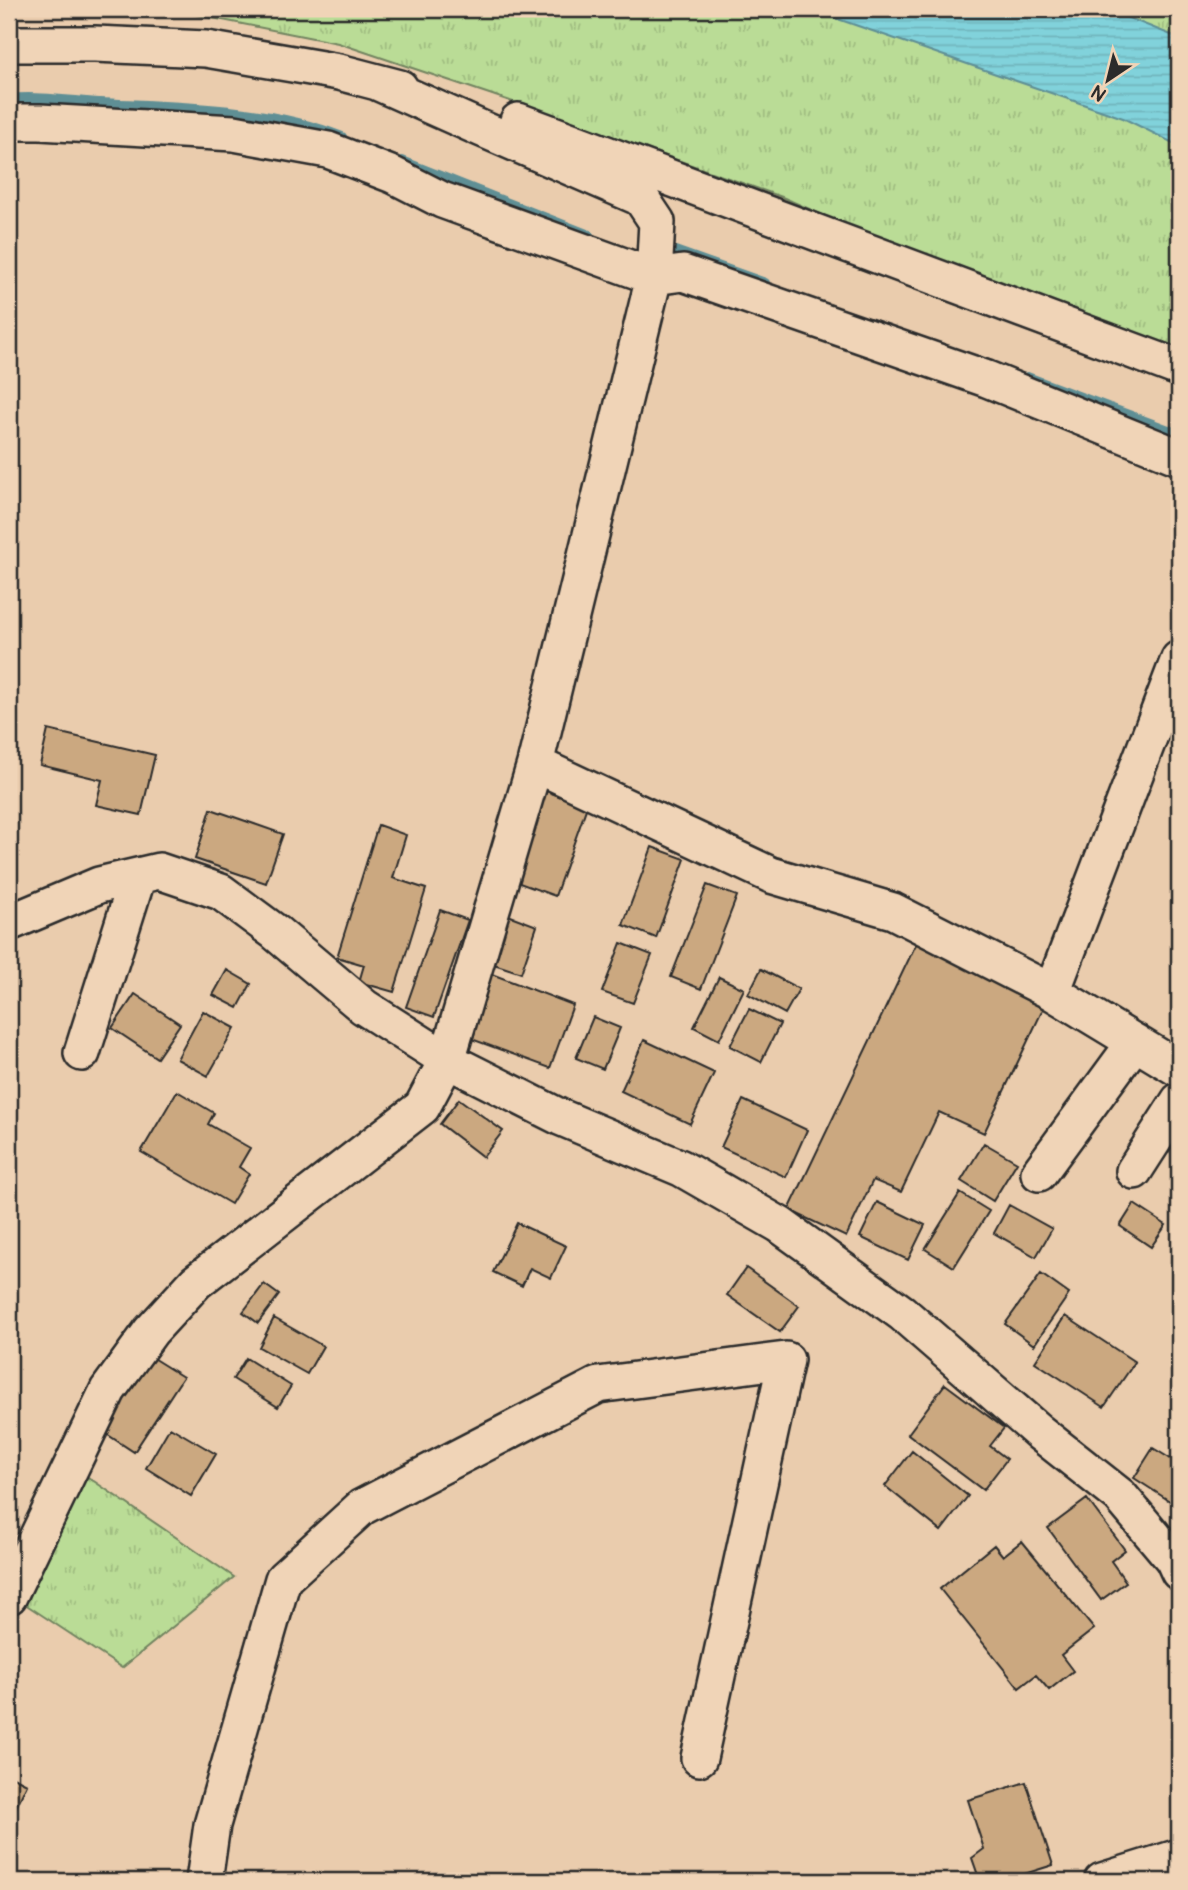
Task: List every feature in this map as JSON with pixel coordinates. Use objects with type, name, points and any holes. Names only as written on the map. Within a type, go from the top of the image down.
[{"type":"street","points":[[9,44],[95,44],[206,49],[339,72],[512,119],[1179,368]]},
{"type":"street","points":[[9,1596],[108,1391],[151,1331],[196,1282],[422,1107],[447,1060],[534,764],[654,277],[657,222],[640,198],[379,83]]},
{"type":"street","points":[[9,122],[234,132],[328,150],[393,174],[442,200],[654,277],[683,273],[987,379],[1179,457]]},
{"type":"street","points":[[1052,992],[1179,659]]},
{"type":"street","points":[[534,764],[771,875],[892,912],[1052,992],[1179,1069]]},
{"type":"street","points":[[9,923],[99,885],[159,871],[221,892],[275,932],[364,1007],[447,1060],[560,1117],[681,1168],[780,1225],[902,1313],[1039,1432],[1120,1496],[1173,1559],[1179,1572]]},
{"type":"street","points":[[82,1053],[138,876]]},
{"type":"street","points":[[1039,1172],[1135,1042]]},
{"type":"street","points":[[1134,1171],[1179,1101]]},
{"type":"street","points":[[204,1881],[212,1825],[283,1579],[362,1507],[598,1385],[786,1360],[699,1758]]},
{"type":"street","points":[[1102,1881],[1179,1857]]},
{"type":"green space","points":[[38,9],[1179,9],[1179,357],[964,277],[782,197],[338,43],[177,11]]},
{"type":"green space","points":[[82,1473],[234,1577],[122,1668],[22,1602]]},
{"type":"water","points":[[809,9],[1106,9],[1179,38],[1179,146],[1123,118]]},
{"type":"building","points":[[48,730],[155,755],[141,815],[96,805],[102,780],[40,765]]},
{"type":"building","points":[[543,790],[587,806],[555,896],[511,880]]},
{"type":"building","points":[[211,809],[283,834],[266,883],[195,859]]},
{"type":"building","points":[[378,825],[406,835],[393,878],[426,889],[394,992],[359,982],[364,965],[337,957]]},
{"type":"building","points":[[652,847],[685,859],[656,938],[623,925]]},
{"type":"building","points":[[707,885],[737,896],[701,989],[671,977]]},
{"type":"building","points":[[440,910],[468,920],[434,1017],[406,1007]]},
{"type":"building","points":[[508,915],[537,926],[521,973],[491,963]]},
{"type":"building","points":[[917,942],[1046,1003],[984,1133],[939,1112],[901,1192],[873,1180],[846,1237],[789,1210]]},
{"type":"building","points":[[621,943],[652,955],[633,1003],[602,992]]},
{"type":"building","points":[[761,969],[799,989],[785,1014],[748,994]]},
{"type":"building","points":[[227,970],[251,984],[238,1008],[213,995]]},
{"type":"building","points":[[489,973],[573,1005],[550,1068],[466,1037]]},
{"type":"building","points":[[719,977],[744,989],[719,1040],[694,1027]]},
{"type":"building","points":[[135,994],[180,1024],[157,1058],[112,1028]]},
{"type":"building","points":[[749,1009],[780,1024],[761,1062],[730,1046]]},
{"type":"building","points":[[203,1011],[235,1028],[208,1076],[177,1059]]},
{"type":"building","points":[[593,1017],[620,1028],[603,1069],[576,1058]]},
{"type":"building","points":[[644,1040],[714,1073],[690,1124],[621,1091]]},
{"type":"building","points":[[177,1091],[214,1113],[208,1124],[250,1148],[239,1167],[249,1174],[231,1204],[141,1152]]},
{"type":"building","points":[[459,1099],[503,1131],[483,1157],[440,1124]]},
{"type":"building","points":[[743,1100],[807,1130],[786,1177],[721,1147]]},
{"type":"building","points":[[984,1143],[1017,1162],[993,1201],[961,1181]]},
{"type":"building","points":[[960,1193],[989,1211],[954,1267],[925,1249]]},
{"type":"building","points":[[877,1202],[925,1225],[908,1260],[860,1237]]},
{"type":"building","points":[[1134,1204],[1166,1225],[1151,1247],[1120,1226]]},
{"type":"building","points":[[1009,1205],[1052,1229],[1036,1257],[994,1233]]},
{"type":"building","points":[[517,1223],[566,1246],[551,1278],[530,1268],[522,1286],[493,1272]]},
{"type":"building","points":[[746,1268],[799,1306],[780,1332],[727,1295]]},
{"type":"building","points":[[1041,1274],[1069,1294],[1034,1345],[1005,1324]]},
{"type":"building","points":[[264,1284],[279,1295],[258,1323],[243,1312]]},
{"type":"building","points":[[1065,1316],[1135,1362],[1104,1407],[1035,1362]]},
{"type":"building","points":[[274,1318],[323,1346],[307,1374],[259,1347]]},
{"type":"building","points":[[151,1357],[183,1377],[134,1452],[102,1431]]},
{"type":"building","points":[[246,1358],[291,1386],[278,1407],[233,1379]]},
{"type":"building","points":[[945,1384],[1004,1428],[990,1446],[1007,1459],[983,1490],[908,1434]]},
{"type":"building","points":[[170,1427],[216,1454],[191,1496],[146,1468]]},
{"type":"building","points":[[1153,1448],[1179,1464],[1179,1507],[1134,1478]]},
{"type":"building","points":[[912,1451],[968,1496],[941,1531],[885,1486]]},
{"type":"building","points":[[1087,1499],[1125,1550],[1111,1561],[1126,1582],[1101,1600],[1048,1528]]},
{"type":"building","points":[[1022,1541],[1094,1629],[1061,1655],[1073,1671],[1049,1690],[1036,1675],[1019,1688],[940,1589],[994,1545],[1003,1556]]},
{"type":"building","points":[[9,1775],[27,1784],[9,1822]]},
{"type":"building","points":[[1026,1782],[1053,1865],[1002,1881],[980,1881],[972,1858],[984,1849],[968,1800]]},
{"type":"waterway","points":[[9,99],[43,98],[222,110],[283,120],[342,137]]},
{"type":"waterway","points":[[402,161],[589,235]]},
{"type":"waterway","points":[[675,251],[765,283]]},
{"type":"waterway","points":[[1027,377],[1179,434]]}]
